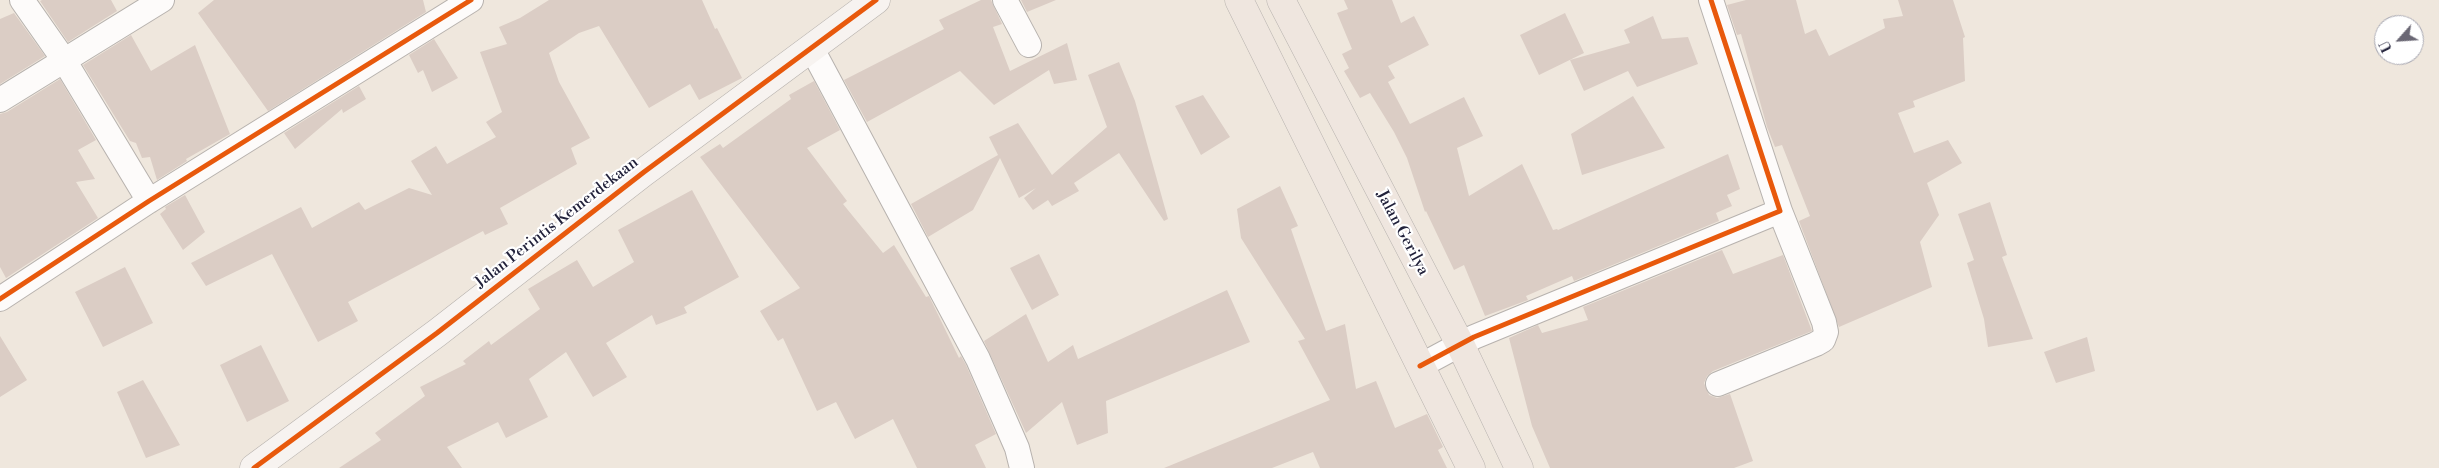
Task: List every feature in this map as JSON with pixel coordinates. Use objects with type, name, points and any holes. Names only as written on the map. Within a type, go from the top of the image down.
[{"type":"highway","points":[[1238,0],[1471,468]]},
{"type":"highway","name":"Jalan Gerilya","points":[[1281,0],[1460,344],[1519,468]]},
{"type":"street","points":[[22,0],[64,60],[149,201]]},
{"type":"street","points":[[0,100],[162,0]]},
{"type":"street","points":[[0,299],[149,201],[471,0]]},
{"type":"street","name":"Jalan Perintis Kemerdekaan","points":[[254,468],[437,333],[644,172],[876,0]]},
{"type":"street","points":[[1005,0],[1029,45]]},
{"type":"street","points":[[1711,0],[1780,211],[1824,322],[1826,332],[1823,340],[1816,344],[1718,384]]},
{"type":"street","points":[[812,49],[978,359],[1017,448],[1022,468]]},
{"type":"street","points":[[1420,366],[1460,344],[1780,211]]},
{"type":"building","points":[[111,0],[117,11],[68,42],[40,1]]},
{"type":"building","points":[[214,0],[423,0],[426,12],[268,111],[198,13]]},
{"type":"building","points":[[549,0],[702,0],[715,29],[717,28],[742,78],[699,100],[690,84],[649,108],[599,26],[579,33],[549,53],[559,82],[590,138],[571,148],[577,164],[500,208],[508,224],[485,235],[483,231],[348,302],[358,321],[318,342],[272,254],[206,286],[191,263],[301,207],[312,228],[359,202],[365,210],[409,188],[432,195],[411,161],[436,146],[447,164],[496,137],[486,122],[502,112],[480,52],[507,44],[499,27],[520,18]]},
{"type":"building","points":[[981,0],[991,0],[1002,24],[993,27],[1010,71],[1067,43],[1077,80],[1054,84],[1049,70],[994,105],[960,71],[867,122],[844,80],[944,29],[939,20]]},
{"type":"building","points":[[1021,0],[1056,0],[1027,12]]},
{"type":"building","points":[[1344,0],[1392,0],[1401,23],[1414,16],[1429,45],[1388,66],[1395,78],[1388,82],[1410,124],[1464,97],[1483,136],[1457,148],[1469,196],[1522,164],[1553,230],[1558,230],[1728,154],[1740,189],[1727,195],[1732,206],[1716,213],[1719,221],[1574,281],[1572,276],[1526,296],[1528,300],[1485,316],[1464,265],[1454,270],[1425,212],[1407,158],[1394,132],[1370,93],[1360,98],[1344,71],[1349,68],[1342,54],[1352,49],[1337,13],[1348,9]]},
{"type":"building","points":[[1746,0],[1796,0],[1805,34],[1816,29],[1829,56],[1885,28],[1883,19],[1903,16],[1898,0],[1953,0],[1965,37],[1963,38],[1965,81],[1913,101],[1915,107],[1898,113],[1914,153],[1948,140],[1962,163],[1927,183],[1939,215],[1920,242],[1932,287],[1839,327],[1799,221],[1810,216],[1782,145],[1775,147],[1767,127],[1741,34],[1737,35],[1727,5]]},
{"type":"building","points":[[14,13],[45,56],[0,84],[0,19]]},
{"type":"building","points":[[1565,13],[1584,53],[1539,75],[1520,35]]},
{"type":"building","points":[[1653,16],[1662,39],[1688,37],[1698,64],[1637,87],[1628,71],[1584,91],[1570,60],[1630,43],[1624,30]]},
{"type":"building","points":[[131,35],[151,71],[195,45],[230,134],[186,159],[187,161],[157,180],[150,157],[142,158],[136,143],[130,141],[83,65]]},
{"type":"building","points":[[434,39],[458,78],[432,92],[423,70],[418,73],[409,55]]},
{"type":"building","points":[[1119,62],[1135,101],[1168,219],[1164,221],[1119,153],[1074,183],[1079,191],[1052,206],[1048,200],[1033,210],[1024,198],[1036,188],[1019,198],[1000,158],[973,210],[928,237],[911,204],[998,155],[989,137],[1018,123],[1052,175],[1107,127],[1088,75]]},
{"type":"building","points":[[60,79],[96,140],[78,150],[95,179],[76,182],[98,218],[6,278],[0,267],[0,114],[7,112]]},
{"type":"building","points":[[814,81],[840,130],[807,148],[847,201],[843,204],[883,253],[894,245],[926,297],[929,296],[959,358],[961,356],[966,365],[996,434],[975,445],[986,468],[917,468],[893,419],[855,439],[836,402],[817,411],[783,338],[778,341],[760,311],[800,288],[700,157],[720,144],[723,148],[791,99],[789,95]]},
{"type":"building","points":[[359,86],[366,99],[343,113],[342,109],[295,149],[284,133]]},
{"type":"building","points":[[1203,95],[1230,137],[1201,155],[1175,106]]},
{"type":"building","points":[[1633,96],[1665,148],[1582,175],[1571,134]]},
{"type":"building","points":[[1280,186],[1298,226],[1291,229],[1326,331],[1345,324],[1356,389],[1376,381],[1395,428],[1427,414],[1443,447],[1438,450],[1447,468],[1320,468],[1313,452],[1272,468],[1164,468],[1330,400],[1298,341],[1305,339],[1241,238],[1237,209]]},
{"type":"building","points":[[692,190],[739,277],[684,307],[687,313],[656,325],[652,315],[606,343],[627,377],[593,397],[566,352],[529,379],[548,417],[506,438],[498,422],[447,447],[462,468],[339,468],[381,440],[375,433],[425,396],[420,387],[466,364],[463,361],[489,341],[491,345],[540,309],[528,289],[577,260],[593,287],[634,262],[618,230]]},
{"type":"building","points":[[185,195],[205,232],[183,250],[160,214],[166,209],[165,207]]},
{"type":"building","points":[[1990,202],[2007,255],[2002,257],[2033,339],[1988,347],[1984,319],[1967,263],[1974,260],[1958,214]]},
{"type":"building","points":[[1722,250],[1733,274],[1783,255],[1812,331],[1713,371],[1707,376],[1704,383],[1709,395],[1717,398],[1730,394],[1753,461],[1734,468],[1550,468],[1532,426],[1509,338],[1538,325],[1542,333],[1588,320],[1583,307]]},
{"type":"building","points":[[1039,254],[1059,295],[1032,310],[1010,268]]},
{"type":"building","points":[[125,267],[153,323],[103,347],[75,292]]},
{"type":"building","points":[[1227,290],[1250,342],[1106,401],[1108,433],[1077,445],[1062,402],[1026,433],[984,341],[1026,314],[1048,362],[1073,345],[1078,359]]},
{"type":"building","points":[[0,336],[27,380],[0,397]]},
{"type":"building","points":[[2087,337],[2095,371],[2056,383],[2044,352]]},
{"type":"building","points":[[261,345],[289,401],[247,422],[220,365]]},
{"type":"building","points":[[143,380],[180,445],[146,458],[117,392]]},
{"type":"cycle path","points":[[0,299],[149,201],[471,0]]},
{"type":"cycle path","points":[[254,468],[437,333],[644,172],[876,0]]},
{"type":"cycle path","points":[[1420,366],[1474,337],[1780,211],[1711,0]]}]
